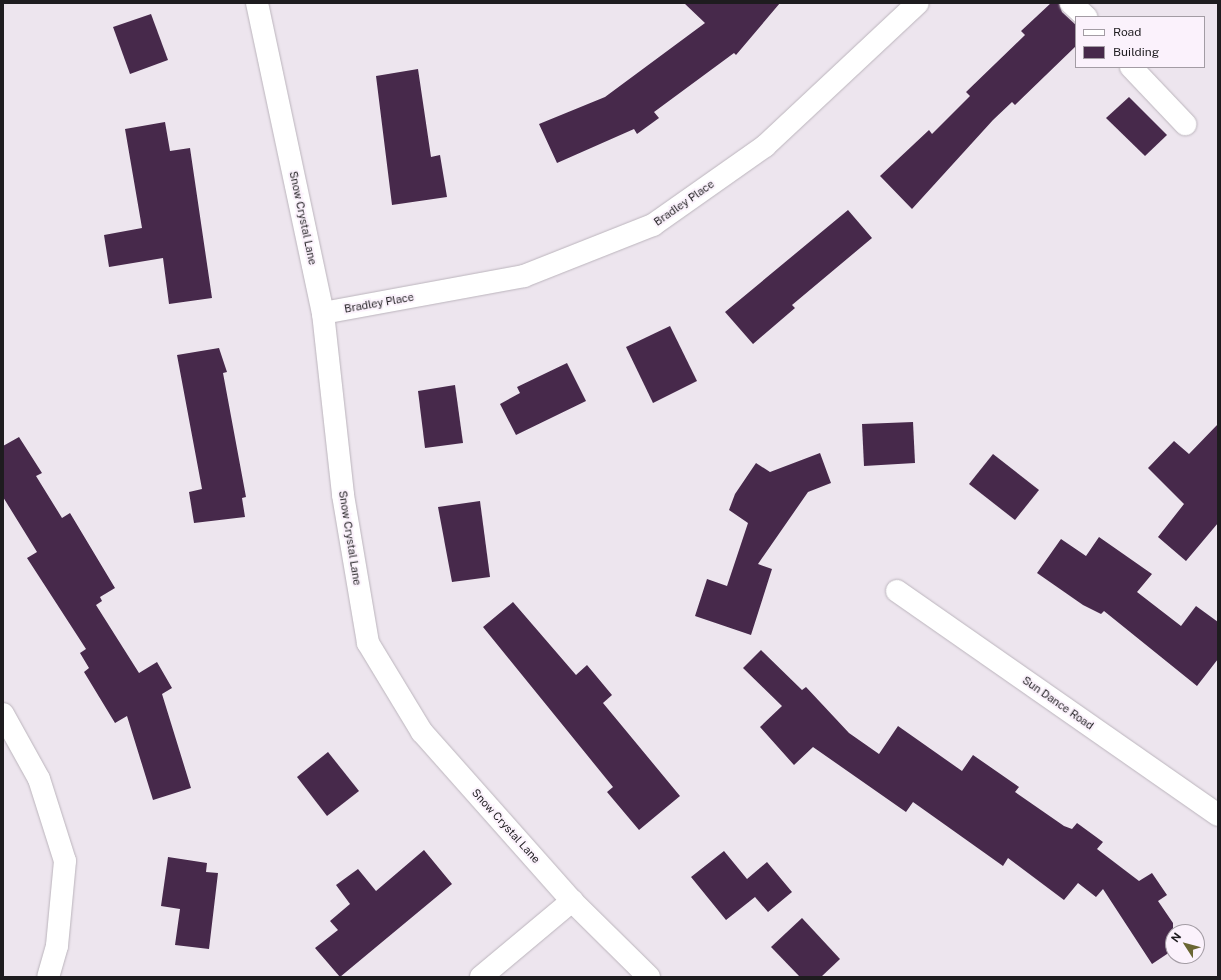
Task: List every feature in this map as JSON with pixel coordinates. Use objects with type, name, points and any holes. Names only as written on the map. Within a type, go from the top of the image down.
[{"type":"street","name":"Snow Crystal Lane","points":[[256,3],[323,313],[343,495],[368,643],[422,732],[572,901],[648,977]]},
{"type":"street","name":"Bradley Place","points":[[323,313],[524,276],[653,225],[765,146],[918,3]]},
{"type":"street","points":[[1071,3],[1085,16]]},
{"type":"street","points":[[1132,68],[1184,124]]},
{"type":"street","name":"Sun Dance Road","points":[[897,591],[1218,816]]},
{"type":"street","points":[[3,714],[39,779],[65,861],[56,946],[48,977]]},
{"type":"street","points":[[481,977],[572,901]]},
{"type":"building","points":[[684,3],[780,3],[736,55],[734,53],[654,112],[659,118],[637,134],[634,129],[557,163],[539,124],[605,97],[705,23]]},
{"type":"building","points":[[1051,3],[1059,3],[1062,12],[1075,24],[1075,47],[1015,105],[1012,102],[993,120],[912,209],[880,176],[929,130],[932,134],[970,96],[966,92],[1025,35],[1021,31]]},
{"type":"building","points":[[151,14],[168,60],[130,74],[113,27]]},
{"type":"building","points":[[418,69],[431,157],[440,155],[447,197],[392,205],[376,76]]},
{"type":"building","points":[[1129,97],[1167,135],[1145,156],[1106,118]]},
{"type":"building","points":[[165,122],[170,151],[190,148],[212,298],[169,304],[163,258],[109,267],[104,235],[142,228],[125,129]]},
{"type":"building","points":[[848,210],[872,238],[792,305],[795,308],[753,344],[725,312]]},
{"type":"building","points":[[670,326],[697,381],[653,403],[626,347]]},
{"type":"building","points":[[219,348],[227,372],[223,373],[246,497],[242,498],[245,517],[194,523],[189,492],[202,489],[177,355]]},
{"type":"building","points":[[567,363],[586,401],[516,435],[500,404],[520,393],[517,387]]},
{"type":"building","points":[[455,385],[463,443],[425,448],[418,391]]},
{"type":"building","points":[[913,422],[915,463],[864,466],[862,424]]},
{"type":"building","points":[[1218,424],[1218,523],[1186,561],[1158,537],[1184,504],[1148,468],[1174,441],[1189,454]]},
{"type":"building","points":[[19,437],[42,473],[36,476],[62,518],[70,513],[115,588],[100,597],[102,601],[96,605],[139,673],[157,662],[172,688],[162,694],[191,788],[153,800],[127,716],[115,723],[84,672],[89,668],[80,653],[86,649],[27,558],[37,552],[3,497],[3,446]]},
{"type":"building","points":[[820,453],[831,483],[808,492],[758,564],[772,569],[751,635],[695,616],[707,579],[727,586],[748,523],[729,510],[735,494],[756,463],[770,472]]},
{"type":"building","points":[[993,454],[1039,490],[1015,520],[969,484]]},
{"type":"building","points":[[480,501],[490,577],[452,582],[438,507]]},
{"type":"building","points":[[1099,537],[1152,574],[1137,592],[1181,626],[1196,606],[1218,622],[1218,659],[1197,686],[1104,611],[1101,614],[1083,605],[1037,573],[1061,539],[1086,556]]},
{"type":"building","points":[[513,602],[576,675],[587,665],[612,695],[603,703],[680,796],[639,830],[607,792],[613,787],[483,627]]},
{"type":"building","points":[[761,650],[802,690],[806,687],[849,733],[879,754],[898,726],[962,771],[973,755],[1019,787],[1015,792],[1064,826],[1072,829],[1077,823],[1103,842],[1097,849],[1139,881],[1152,873],[1167,895],[1158,901],[1173,923],[1165,924],[1165,955],[1152,964],[1103,889],[1096,897],[1078,883],[1064,900],[1008,858],[1003,866],[913,802],[906,812],[813,747],[794,765],[760,727],[782,706],[743,668]]},
{"type":"building","points":[[328,752],[359,791],[327,816],[297,777]]},
{"type":"building","points":[[424,850],[452,884],[340,977],[315,948],[338,930],[330,921],[350,904],[336,885],[358,869],[376,891]]},
{"type":"building","points":[[724,851],[747,879],[767,862],[792,892],[768,912],[755,897],[726,920],[691,877]]},
{"type":"building","points":[[168,857],[207,863],[206,872],[218,873],[209,949],[175,945],[180,909],[161,906]]},
{"type":"building","points":[[802,918],[840,959],[821,977],[800,977],[771,947]]}]
